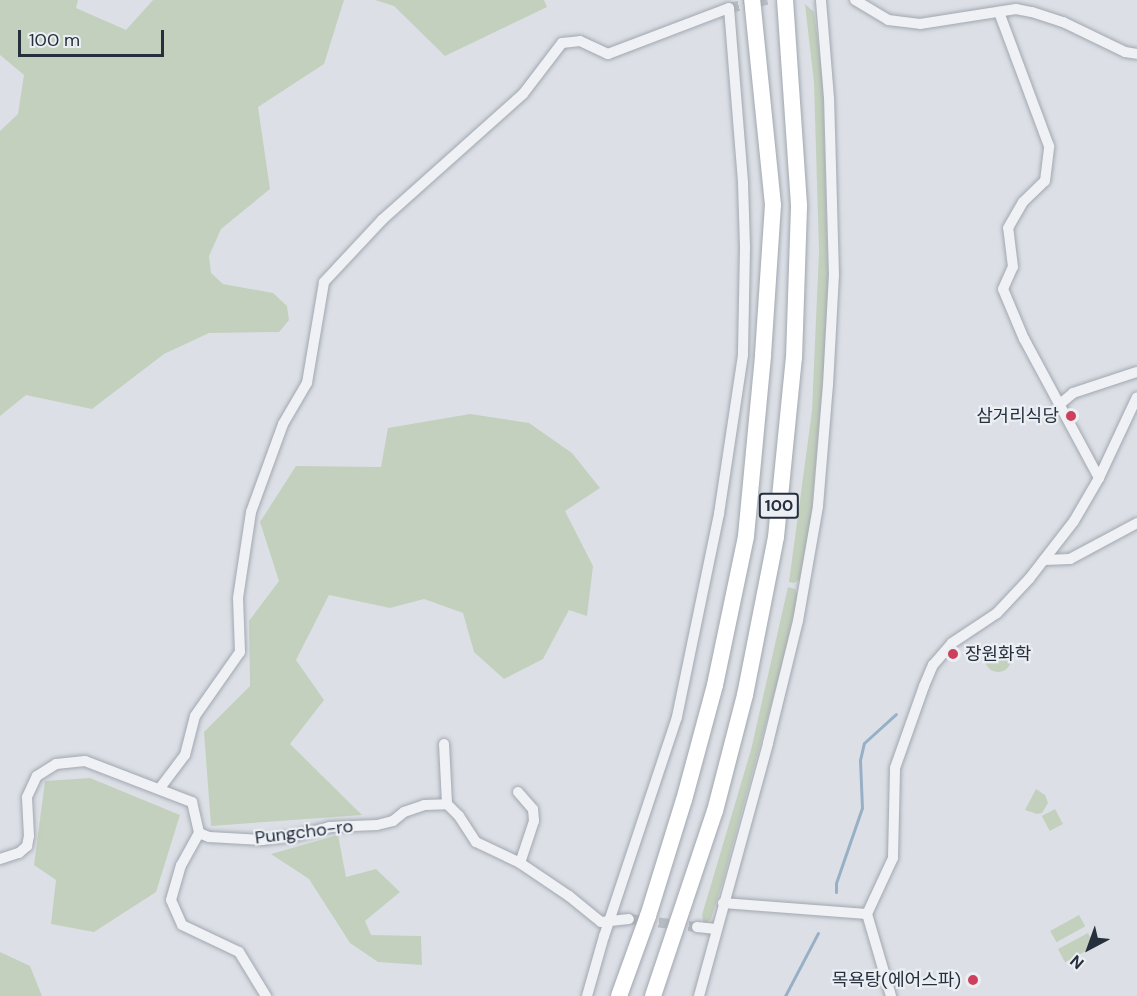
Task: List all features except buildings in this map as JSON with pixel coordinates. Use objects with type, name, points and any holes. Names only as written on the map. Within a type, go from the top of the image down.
[{"type":"highway","name":"100","points":[[619,996],[648,916],[687,789],[715,685],[746,536],[763,355],[773,205],[752,0]]},
{"type":"highway","name":"100","points":[[653,996],[715,811],[745,695],[776,537],[794,358],[799,205],[785,0]]},
{"type":"street","points":[[699,996],[768,743],[798,621],[818,506],[829,375],[834,274],[829,88],[821,0]]},
{"type":"street","points":[[855,0],[888,20],[920,24],[1016,9],[1050,17],[1125,52],[1137,54]]},
{"type":"street","points":[[160,788],[185,755],[195,716],[240,652],[238,598],[251,512],[283,424],[307,383],[324,282],[382,220],[523,94],[562,43],[580,41],[608,54],[729,8],[743,183],[745,248],[743,355],[719,514],[677,717],[587,996]]},
{"type":"street","points":[[999,12],[1049,146],[1045,181],[1023,202],[1008,228],[1013,267],[1003,289],[1024,339],[1099,478]]},
{"type":"street","points":[[1060,404],[1073,393],[1137,372]]},
{"type":"street","points":[[891,996],[867,914],[893,858],[895,768],[933,665],[952,643],[997,613],[1044,560],[1074,521],[1099,478],[1137,397]]},
{"type":"street","points":[[1044,560],[1070,559],[1137,523]]},
{"type":"street","points":[[444,744],[447,804],[459,816],[476,842],[520,863],[569,896],[601,922],[629,919]]},
{"type":"street","points":[[0,859],[19,853],[27,846],[29,836],[27,797],[30,786],[44,769],[64,762],[85,760],[192,802],[199,833],[180,866],[171,900],[182,925],[240,952],[266,996]]},
{"type":"street","points":[[518,792],[533,809],[534,821],[520,863]]},
{"type":"street","name":"Pungcho-ro","points":[[199,833],[209,837],[262,840],[294,836],[329,827],[377,825],[393,821],[404,812],[424,805],[447,804]]},
{"type":"street","points":[[723,903],[867,914]]},
{"type":"street","points":[[697,927],[716,929]]},
{"type":"green space","points":[[0,0],[78,0],[76,8],[126,30],[153,0],[344,0],[324,64],[258,107],[270,189],[221,229],[209,256],[211,273],[223,284],[273,293],[287,306],[289,320],[279,332],[209,333],[164,354],[92,409],[26,395],[0,416],[0,131],[18,114],[24,75],[0,55]]},
{"type":"green space","points":[[375,0],[544,0],[547,7],[445,56],[394,6]]},
{"type":"green space","points":[[805,4],[814,12],[823,80],[828,282],[824,368],[811,518],[801,579],[794,583],[789,582],[812,411],[819,251],[814,83]]},
{"type":"green space","points":[[470,414],[529,423],[572,453],[600,488],[565,511],[593,566],[587,616],[569,610],[543,659],[504,679],[474,652],[463,613],[424,599],[390,608],[329,595],[296,660],[324,700],[290,744],[362,815],[211,826],[204,732],[250,686],[249,621],[279,581],[260,522],[296,466],[381,467],[388,428]]},
{"type":"green space","points":[[788,587],[795,589],[798,597],[781,668],[722,884],[711,919],[704,925],[702,915],[751,750]]},
{"type":"green space","points":[[998,646],[1007,650],[1011,659],[1007,668],[998,672],[989,668],[985,659],[989,650]]},
{"type":"green space","points":[[90,778],[180,815],[156,892],[94,932],[51,924],[56,880],[34,865],[45,781]]},
{"type":"green space","points":[[1036,789],[1045,795],[1048,803],[1042,813],[1037,814],[1025,810]]},
{"type":"green space","points":[[1055,809],[1063,824],[1050,831],[1042,816]]},
{"type":"green space","points":[[338,835],[346,877],[376,869],[400,892],[365,921],[371,935],[421,936],[422,965],[378,962],[350,943],[309,879],[271,854]]},
{"type":"green space","points":[[1079,915],[1085,926],[1056,942],[1050,931]]},
{"type":"green space","points":[[1088,933],[1095,946],[1065,962],[1058,949]]},
{"type":"green space","points":[[0,952],[30,966],[42,996],[0,996]]},
{"type":"waterway","points":[[836,892],[836,883],[862,808],[860,760],[864,743],[896,714]]},
{"type":"waterway","points":[[785,996],[818,933]]},
{"type":"tunnel","points":[[729,8],[767,0]]},
{"type":"tunnel","points":[[629,919],[697,927]]},
{"type":"place","name":"삼거리식당","points":[[1071,416]]},
{"type":"place","name":"장원화학","points":[[953,654]]},
{"type":"place","name":"목욕탕(에어스파)","points":[[973,980]]}]
